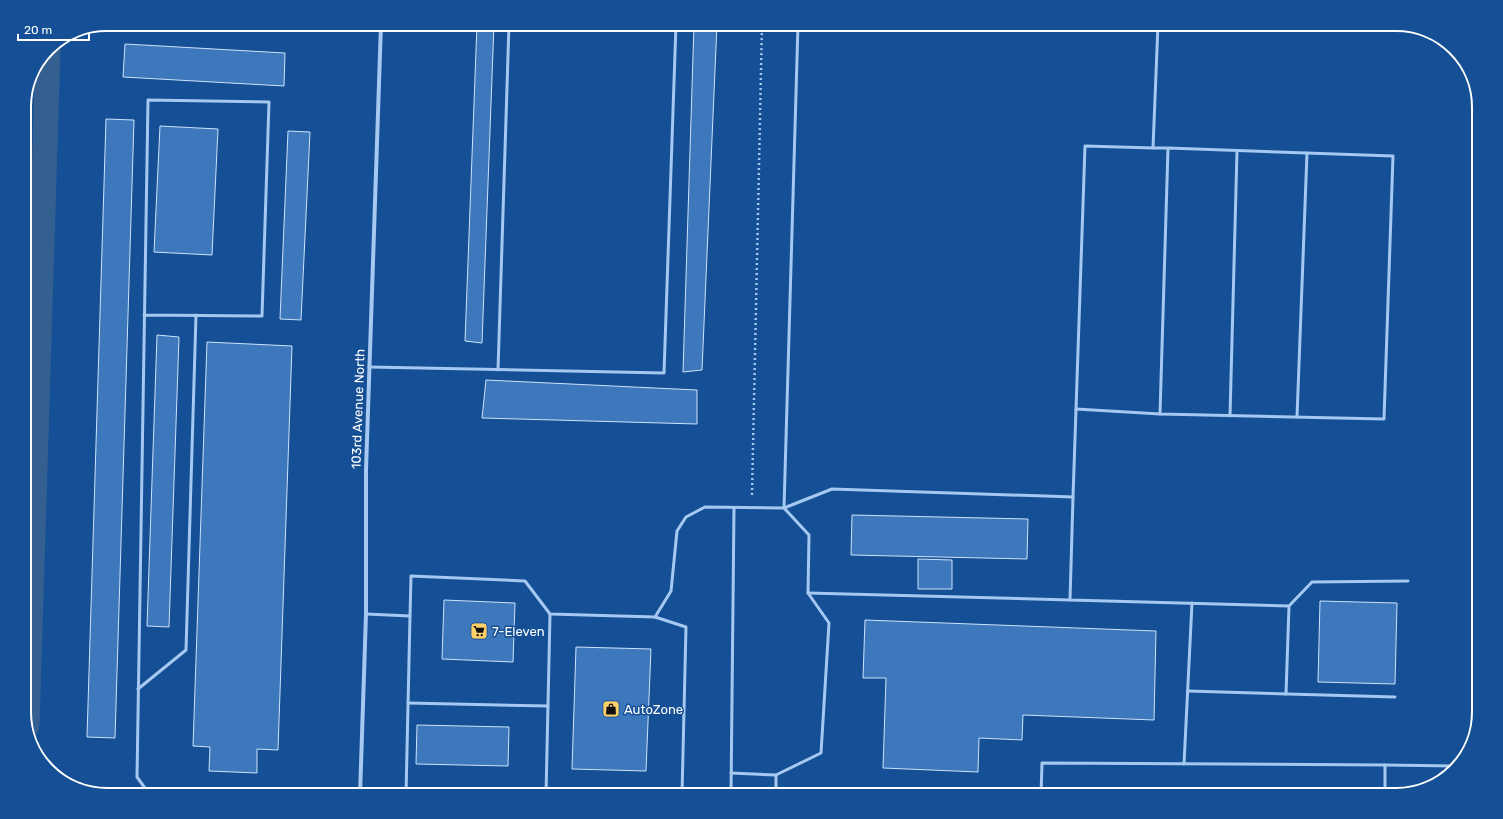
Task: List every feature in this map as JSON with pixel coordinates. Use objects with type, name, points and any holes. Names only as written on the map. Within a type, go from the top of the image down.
[{"type":"street","name":"103rd Avenue North","points":[[360,788],[366,614],[366,470],[381,31]]},
{"type":"lane","points":[[498,370],[509,31]]},
{"type":"lane","points":[[369,368],[664,373],[676,31]]},
{"type":"lane","points":[[731,773],[776,775],[821,753],[829,623],[808,593],[809,535],[784,508],[798,31]]},
{"type":"lane","points":[[1153,148],[1158,31]]},
{"type":"lane","points":[[144,314],[262,316],[269,102],[148,100],[144,314],[137,777],[145,788]]},
{"type":"lane","points":[[1070,600],[1073,497],[1076,409],[1085,146],[1393,156],[1384,419],[1160,414],[1076,409]]},
{"type":"lane","points":[[1160,414],[1168,148]]},
{"type":"lane","points":[[1230,416],[1237,151]]},
{"type":"lane","points":[[1297,417],[1306,153]]},
{"type":"lane","points":[[138,689],[186,650],[196,315]]},
{"type":"lane","points":[[654,617],[671,591],[676,531],[686,517],[705,507],[784,508],[832,489],[1073,497]]},
{"type":"lane","points":[[730,788],[734,508]]},
{"type":"lane","points":[[406,788],[411,576],[525,581],[550,614],[546,788]]},
{"type":"lane","points":[[1286,694],[1290,606],[1312,582],[1408,581]]},
{"type":"lane","points":[[808,593],[1290,606]]},
{"type":"lane","points":[[1184,764],[1192,603]]},
{"type":"lane","points":[[366,614],[410,616]]},
{"type":"lane","points":[[550,614],[654,617],[686,627],[682,788]]},
{"type":"lane","points":[[1188,691],[1395,697]]},
{"type":"lane","points":[[408,703],[548,706]]},
{"type":"lane","points":[[1041,788],[1042,763],[1449,766]]},
{"type":"lane","points":[[1385,765],[1385,788]]},
{"type":"lane","points":[[776,775],[776,788]]},
{"type":"path","points":[[751,508],[762,31]]},
{"type":"building","points":[[477,31],[494,31],[482,343],[465,341]]},
{"type":"building","points":[[694,31],[717,31],[702,370],[683,372]]},
{"type":"building","points":[[125,44],[285,53],[284,86],[123,77]]},
{"type":"building","points":[[106,119],[134,120],[115,738],[87,737]]},
{"type":"building","points":[[160,126],[218,129],[212,255],[154,252]]},
{"type":"building","points":[[288,131],[310,132],[301,320],[280,319]]},
{"type":"building","points":[[157,335],[179,337],[169,627],[147,626]]},
{"type":"building","points":[[207,342],[292,346],[278,750],[257,749],[257,773],[209,771],[210,747],[193,746]]},
{"type":"building","points":[[486,380],[697,390],[697,424],[482,418]]},
{"type":"building","points":[[852,515],[1028,519],[1027,559],[851,555]]},
{"type":"building","points":[[918,559],[952,560],[952,589],[918,589]]},
{"type":"building","name":"7-Eleven","points":[[444,600],[515,603],[513,662],[442,659]]},
{"type":"building","points":[[1320,601],[1397,603],[1395,684],[1318,682]]},
{"type":"building","points":[[865,620],[1156,631],[1154,720],[1023,715],[1022,740],[979,738],[978,772],[883,768],[886,678],[863,678]]},
{"type":"building","name":"AutoZone","points":[[576,647],[651,649],[646,771],[572,769]]},
{"type":"building","points":[[417,725],[509,727],[508,766],[416,764]]},
{"type":"waterway","points":[[31,597],[48,60]]},
{"type":"place","name":"7-Eleven","points":[[479,631]]},
{"type":"place","name":"AutoZone","points":[[611,709]]}]
